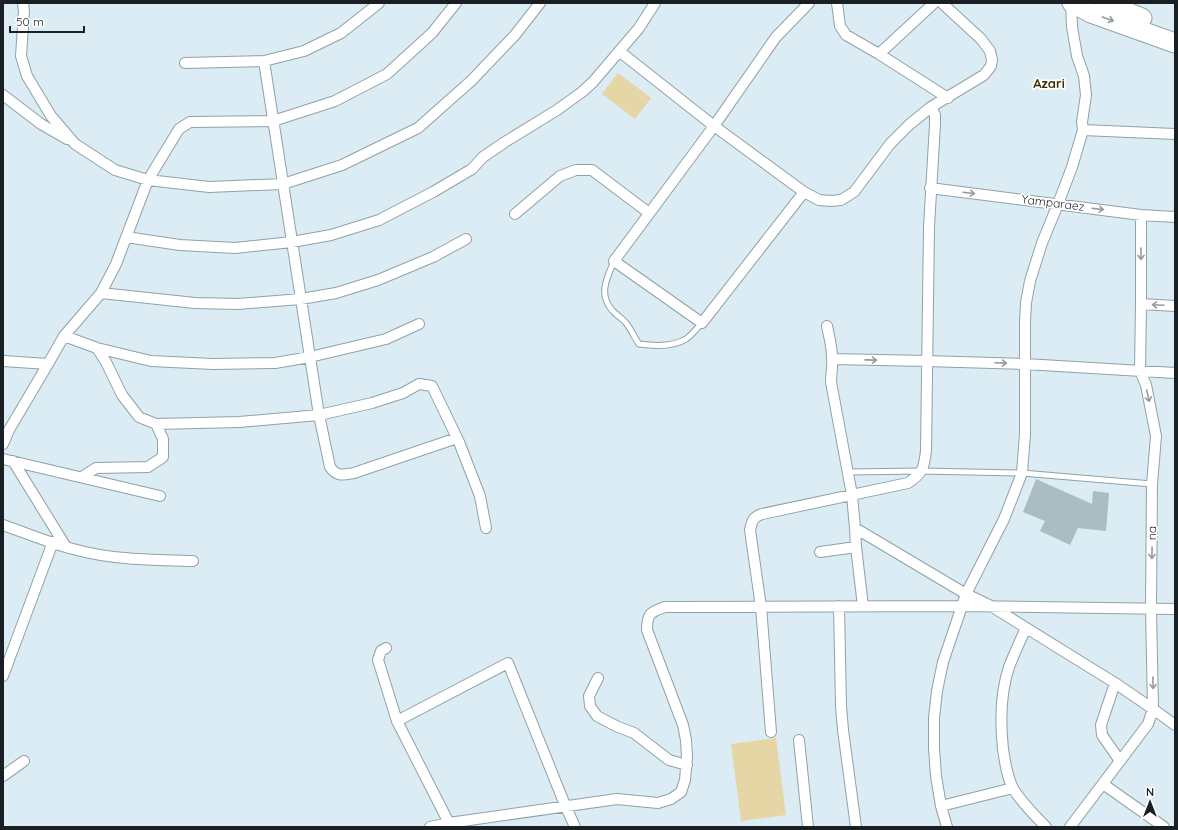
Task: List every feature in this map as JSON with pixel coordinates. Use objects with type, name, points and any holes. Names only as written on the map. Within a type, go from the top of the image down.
[{"type":"highway","points":[[1072,3],[1091,13],[1175,43]]},
{"type":"highway","points":[[1105,3],[1175,31]]},
{"type":"street","points":[[23,3],[24,12],[21,56],[27,76],[51,116],[75,144]]},
{"type":"street","points":[[185,63],[264,61],[304,51],[341,33],[379,3]]},
{"type":"street","points":[[3,444],[64,336],[101,293],[116,264],[148,180],[179,129],[190,122],[273,121],[335,101],[387,74],[432,34],[456,3]]},
{"type":"street","points":[[3,95],[42,124],[115,170],[148,180],[209,187],[283,184],[342,166],[418,128],[471,81],[515,35],[540,3]]},
{"type":"street","points":[[126,237],[180,245],[235,248],[292,242],[331,235],[379,220],[433,192],[472,169],[483,158],[505,142],[557,110],[582,92],[593,82],[639,28],[655,3]]},
{"type":"street","points":[[804,192],[702,323],[614,261],[714,126],[776,37],[803,11],[809,3]]},
{"type":"street","points":[[837,3],[840,26],[846,35],[948,98]]},
{"type":"street","points":[[879,54],[934,3]]},
{"type":"street","points":[[619,51],[714,126],[804,192],[819,200],[841,200],[854,192],[890,144],[910,124],[931,108],[984,76],[991,66],[992,60],[990,51],[982,39],[942,3]]},
{"type":"street","points":[[947,827],[941,806],[936,776],[934,718],[937,691],[943,662],[966,594],[1004,519],[1022,473],[1025,434],[1026,303],[1030,282],[1042,243],[1072,167],[1083,130],[1082,122],[1086,95],[1084,76],[1077,56],[1072,27],[1072,3]]},
{"type":"street","points":[[264,61],[319,415],[330,467],[334,473],[343,475],[354,473],[457,438]]},
{"type":"street","points":[[771,732],[761,607],[750,530],[752,522],[755,517],[762,514],[908,483],[916,478],[922,470],[926,451],[926,361],[930,188],[935,124],[935,115],[931,108]]},
{"type":"street","points":[[1083,130],[1175,134]]},
{"type":"street","points":[[515,214],[560,176],[576,170],[592,170],[649,213]]},
{"type":"street","name":"Yamparaez","points":[[930,188],[1141,215],[1175,217]]},
{"type":"street","name":"na","points":[[1070,827],[1148,724],[1153,709],[1151,609],[1152,484],[1156,436],[1146,385],[1140,371],[1141,215]]},
{"type":"street","points":[[101,293],[195,303],[238,304],[301,300],[336,293],[378,280],[433,257],[466,239]]},
{"type":"street","points":[[1141,304],[1175,306]]},
{"type":"street","points":[[64,336],[97,348],[151,361],[180,364],[275,363],[310,357],[386,338],[419,324]]},
{"type":"street","points":[[827,326],[832,359],[831,382],[852,495],[862,606]]},
{"type":"street","points":[[97,348],[106,362],[122,395],[139,417],[156,424],[239,422],[319,415],[372,403],[403,393],[419,384],[432,386],[457,438],[480,496],[486,528]]},
{"type":"street","points":[[832,359],[1025,364],[1175,373]]},
{"type":"street","points":[[3,361],[48,364]]},
{"type":"street","points":[[82,477],[96,468],[148,467],[163,457],[163,439],[156,424]]},
{"type":"street","points":[[8,460],[160,496]]},
{"type":"street","points":[[8,460],[66,547]]},
{"type":"street","points":[[3,525],[74,550],[109,556],[156,560],[193,561]]},
{"type":"street","points":[[855,528],[966,594],[991,606],[1115,683],[1175,725]]},
{"type":"street","points":[[3,676],[53,542]]},
{"type":"street","points":[[820,552],[856,547]]},
{"type":"street","points":[[430,827],[450,825],[565,805],[617,799],[658,803],[670,799],[681,792],[685,780],[687,757],[686,740],[683,725],[647,630],[647,620],[654,610],[665,607],[839,606],[991,606],[1175,609]]},
{"type":"street","points":[[839,606],[841,706],[856,827]]},
{"type":"street","points":[[1026,628],[1009,668],[1003,690],[1001,730],[1005,764],[1013,788],[1026,806],[1046,827]]},
{"type":"street","points":[[386,648],[381,651],[378,660],[397,721],[450,825]]},
{"type":"street","points":[[397,721],[508,663],[575,827]]},
{"type":"street","points":[[598,678],[589,696],[590,706],[597,716],[618,727],[634,733],[669,760],[686,765]]},
{"type":"street","points":[[1115,683],[1101,725],[1101,731],[1102,735],[1120,760]]},
{"type":"street","points":[[798,740],[808,827]]},
{"type":"street","points":[[3,776],[24,761]]},
{"type":"street","points":[[1103,784],[1164,827]]},
{"type":"street","points":[[941,806],[1013,788]]},
{"type":"lane","points":[[614,261],[604,283],[604,297],[612,310],[628,325],[639,344],[650,346],[672,344],[686,339],[702,323]]},
{"type":"lane","points":[[848,472],[922,470],[1022,473],[1152,484]]},
{"type":"shaded area","points":[[618,73],[651,98],[635,119],[602,94]]},
{"type":"shaded area","points":[[776,738],[786,815],[741,821],[731,744]]},
{"type":"building","points":[[1036,479],[1092,504],[1093,491],[1109,493],[1106,531],[1078,528],[1070,545],[1040,531],[1045,521],[1023,512]]},
{"type":"district","name":"Azari","points":[[1049,83]]}]
